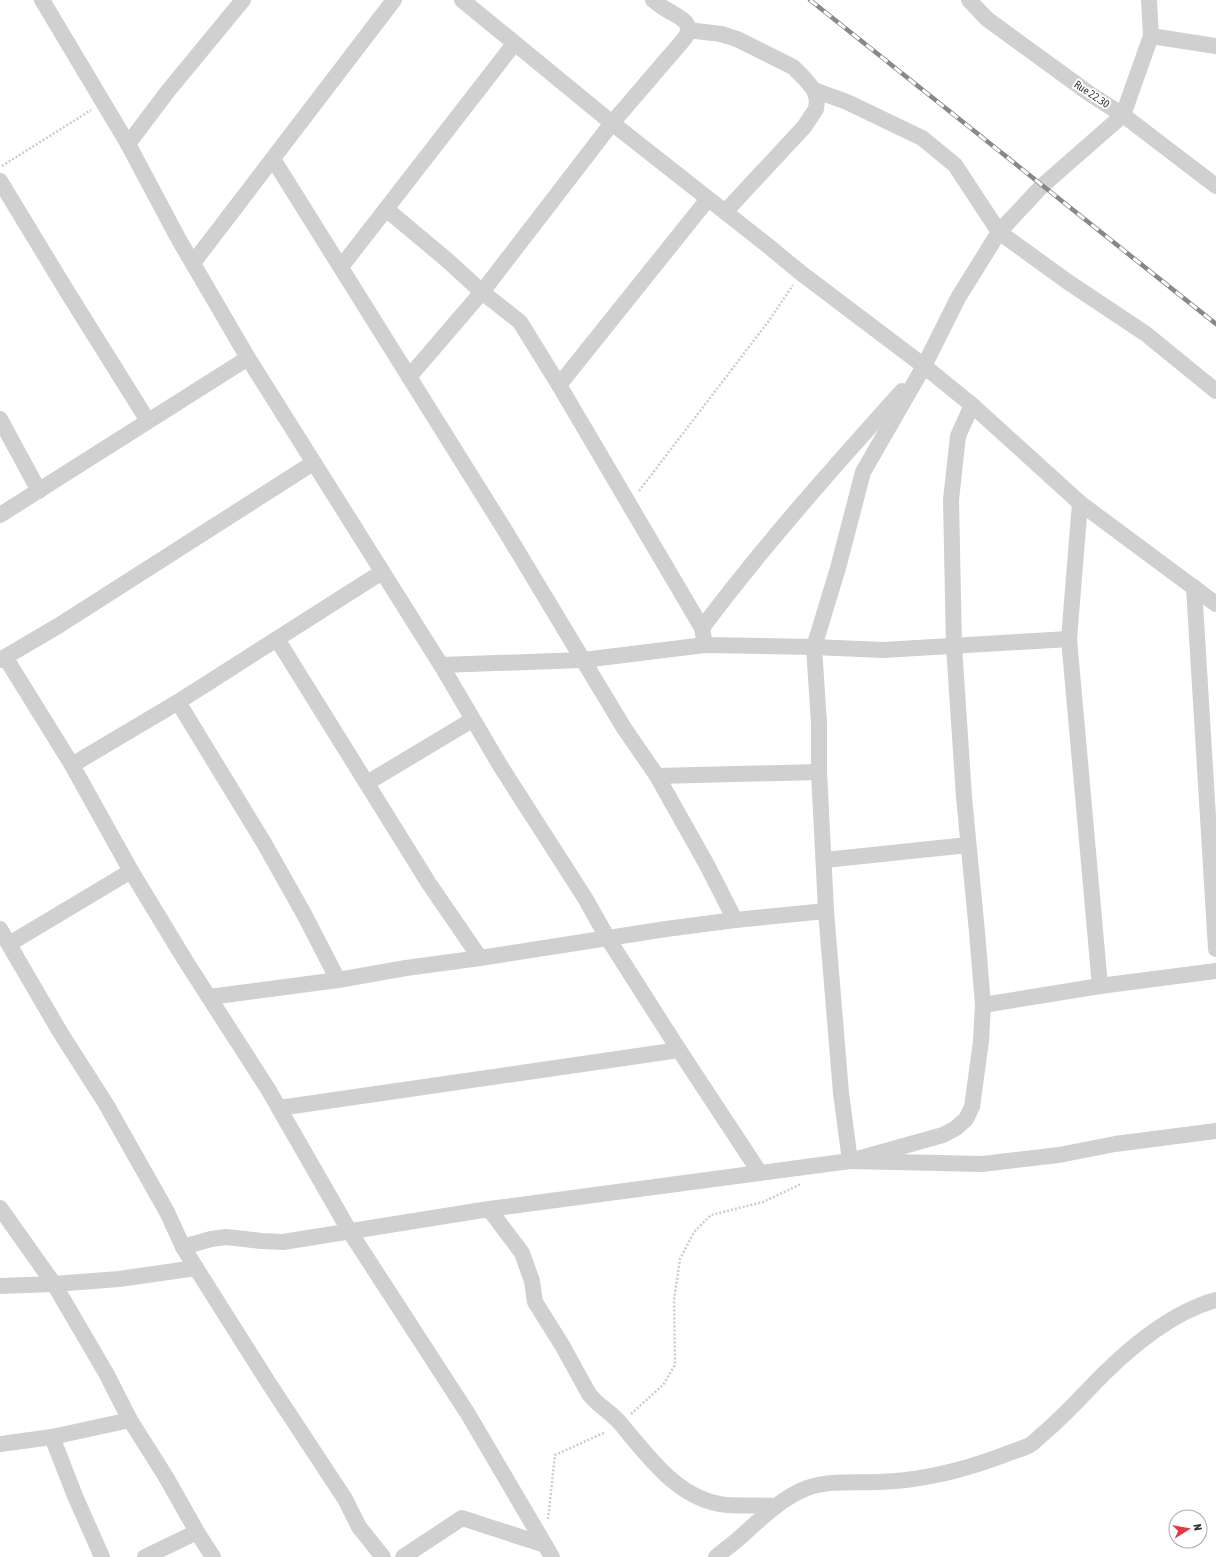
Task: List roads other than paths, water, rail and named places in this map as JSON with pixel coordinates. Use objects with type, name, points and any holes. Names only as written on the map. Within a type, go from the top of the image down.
[{"type":"street","points":[[42,0],[128,144],[193,264],[248,358],[441,665],[500,767],[585,898],[607,937],[679,1050],[760,1173]]},
{"type":"street","points":[[128,144],[168,91],[243,0]]},
{"type":"street","points":[[193,264],[394,0]]},
{"type":"street","points":[[462,0],[514,44],[801,273],[924,366],[972,405],[1080,503],[1194,586],[1216,604]]},
{"type":"street","points":[[409,377],[482,292],[612,122],[685,38],[688,25],[680,16],[653,0]]},
{"type":"street","name":"Rue 22.30","points":[[969,0],[987,19],[1090,94],[1123,115],[1216,186]]},
{"type":"street","points":[[850,1161],[840,1085],[826,911],[825,860],[819,772],[819,723],[814,647],[838,568],[863,472],[924,366],[958,298],[999,232],[1042,186],[1123,115],[1150,36],[1149,0]]},
{"type":"street","points":[[688,30],[721,34],[746,43],[793,67],[814,90],[817,100],[816,109],[804,127],[725,212]]},
{"type":"street","points":[[1150,36],[1216,46]]},
{"type":"street","points":[[341,267],[514,44]]},
{"type":"street","points":[[814,90],[847,102],[922,138],[955,165],[999,232],[1068,282],[1146,334],[1216,390]]},
{"type":"street","points":[[273,159],[409,377],[624,728],[657,776],[735,920]]},
{"type":"street","points":[[0,181],[148,421]]},
{"type":"street","points":[[559,385],[708,199]]},
{"type":"street","points":[[386,209],[447,260],[482,292],[520,322],[559,385],[702,628],[705,645]]},
{"type":"street","points":[[0,515],[248,358]]},
{"type":"street","points":[[702,628],[739,579],[821,482],[924,366]]},
{"type":"street","points":[[183,1246],[226,1237],[283,1242],[489,1209],[850,1161],[943,1135],[956,1128],[966,1119],[972,1107],[981,1041],[982,1005],[977,932],[968,845],[954,646],[951,500],[958,436],[972,405]]},
{"type":"street","points":[[0,419],[39,491]]},
{"type":"street","points":[[313,463],[58,626],[3,658],[72,765],[131,871],[279,1108],[350,1232],[468,1414],[549,1551]]},
{"type":"street","points":[[1080,503],[1069,638],[1100,986]]},
{"type":"street","points":[[72,765],[178,702],[382,572]]},
{"type":"street","points":[[1194,586],[1216,949]]},
{"type":"street","points":[[441,665],[583,660],[705,645],[883,650],[1069,638]]},
{"type":"street","points":[[277,639],[428,882],[480,958]]},
{"type":"street","points":[[178,702],[264,843],[304,914],[338,980]]},
{"type":"street","points":[[367,783],[472,720]]},
{"type":"street","points":[[657,776],[819,772]]},
{"type":"street","points":[[825,860],[968,845]]},
{"type":"street","points":[[9,944],[131,871]]},
{"type":"street","points":[[209,997],[338,980],[607,937],[735,920],[826,911]]},
{"type":"street","points":[[0,930],[60,1032],[106,1104],[167,1212],[183,1246],[196,1268],[268,1382],[345,1499],[359,1527],[383,1557]]},
{"type":"street","points":[[982,1005],[1100,986],[1216,971]]},
{"type":"street","points":[[279,1108],[679,1050]]},
{"type":"street","points":[[850,1161],[982,1164],[1059,1155],[1115,1144],[1216,1131]]},
{"type":"street","points":[[0,1208],[54,1284],[106,1373],[130,1420],[166,1477],[213,1557]]},
{"type":"street","points":[[489,1209],[522,1253],[532,1281],[535,1302],[562,1345],[589,1394],[594,1401],[620,1424],[645,1455],[681,1488],[703,1499],[726,1505],[776,1506]]},
{"type":"street","points":[[0,1286],[119,1279],[196,1268]]},
{"type":"street","points":[[716,1557],[737,1541],[765,1514],[805,1489],[820,1484],[836,1482],[878,1482],[921,1479],[981,1464],[1031,1444],[1061,1419],[1101,1376],[1156,1330],[1182,1314],[1205,1303],[1216,1300]]},
{"type":"street","points":[[0,1444],[52,1437],[130,1420]]},
{"type":"street","points":[[52,1437],[74,1496],[102,1557]]},
{"type":"street","points":[[403,1557],[462,1518],[549,1551]]},
{"type":"street","points":[[145,1557],[197,1532]]},
{"type":"railway","points":[[810,0],[1216,324]]}]
